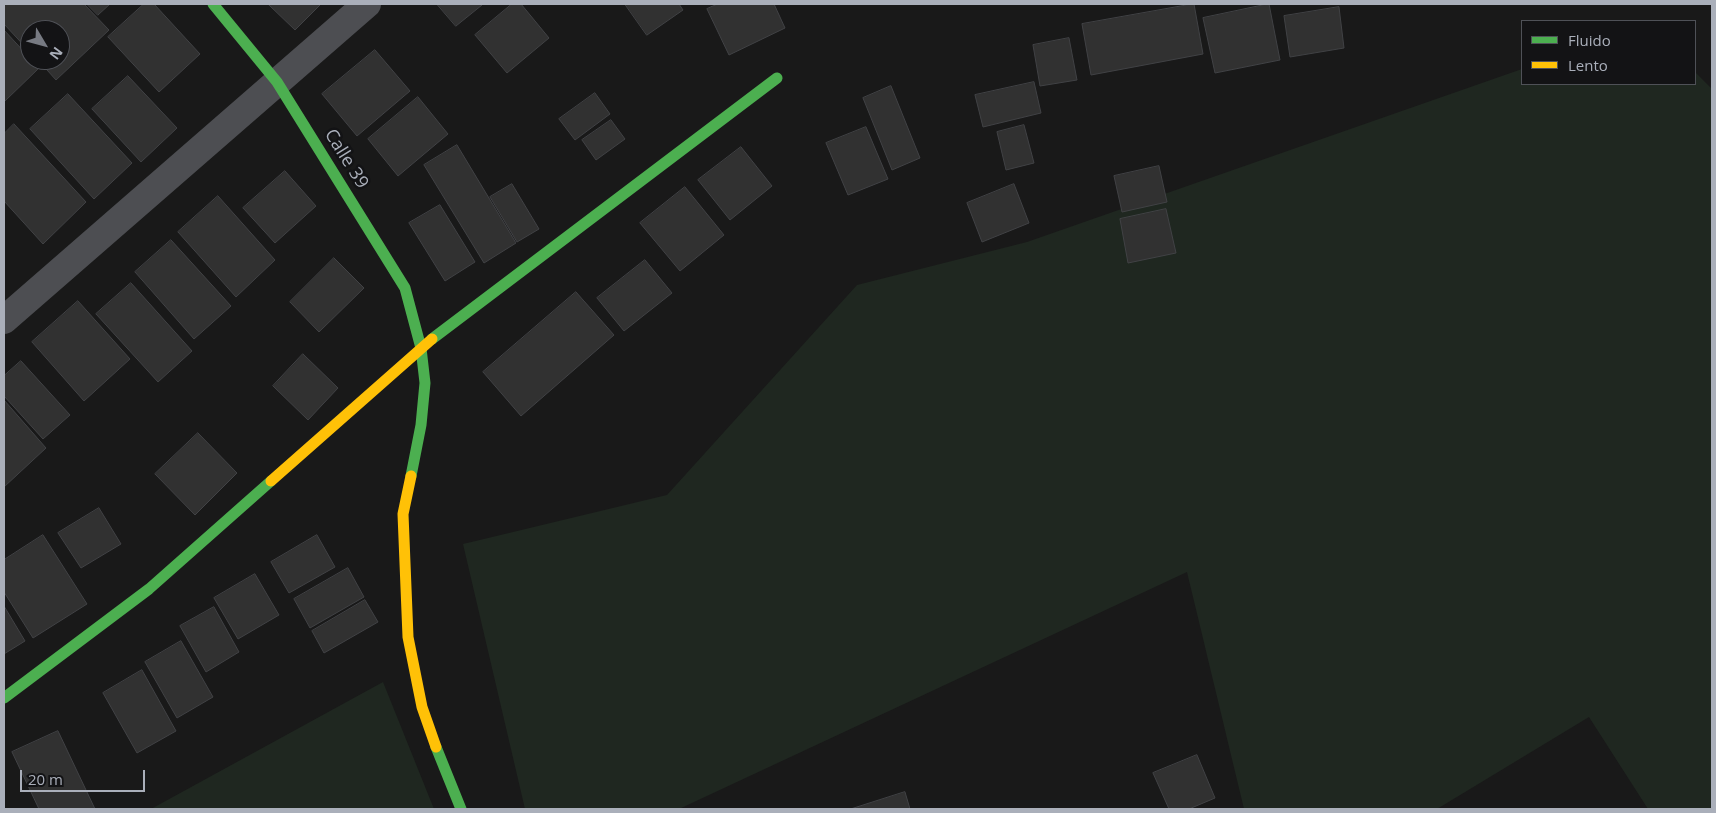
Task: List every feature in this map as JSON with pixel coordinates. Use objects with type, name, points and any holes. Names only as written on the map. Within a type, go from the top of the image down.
[{"type":"street","name":"Calle 39","points":[[212,4],[277,82],[405,288],[421,348],[425,383],[421,425],[403,514],[408,637],[422,707],[441,763],[461,809]]},
{"type":"street","points":[[4,320],[367,4]]},
{"type":"street","points":[[4,698],[149,589],[421,348],[777,78]]},
{"type":"shaded area","points":[[1521,69],[1521,85],[1696,85],[1696,73],[1712,89],[1712,809],[1648,809],[1589,717],[1437,809],[1244,809],[1187,572],[679,809],[525,809],[463,544],[667,495],[857,285],[1027,242]]},
{"type":"shaded area","points":[[383,682],[434,809],[151,809]]},
{"type":"building","points":[[4,4],[84,4],[109,30],[70,67],[70,20],[20,20],[20,41],[4,24]]},
{"type":"building","points":[[87,4],[110,4],[98,15]]},
{"type":"building","points":[[144,4],[154,4],[200,54],[159,92],[108,37]]},
{"type":"building","points":[[270,4],[321,4],[295,30]]},
{"type":"building","points":[[437,4],[482,4],[482,5],[456,26]]},
{"type":"building","points":[[512,4],[521,4],[549,38],[507,73],[475,35]]},
{"type":"building","points":[[625,4],[679,4],[683,10],[647,35]]},
{"type":"building","points":[[718,4],[774,4],[785,28],[729,55],[707,9]]},
{"type":"building","points":[[1194,4],[1203,54],[1091,75],[1082,24]]},
{"type":"building","points":[[1269,4],[1280,60],[1215,73],[1203,18]]},
{"type":"building","points":[[1339,7],[1344,48],[1290,57],[1284,16]]},
{"type":"building","points":[[4,30],[20,47],[20,70],[37,70],[4,102]]},
{"type":"building","points":[[1069,38],[1077,80],[1040,86],[1033,45]]},
{"type":"building","points":[[375,50],[410,91],[357,136],[322,94]]},
{"type":"building","points":[[47,70],[67,70],[56,80]]},
{"type":"building","points":[[128,76],[177,128],[141,162],[92,109]]},
{"type":"building","points":[[1034,82],[1041,113],[983,127],[975,95]]},
{"type":"building","points":[[891,86],[920,158],[892,170],[863,98]]},
{"type":"building","points":[[595,93],[610,114],[575,140],[559,119]]},
{"type":"building","points":[[68,94],[132,163],[94,199],[30,129]]},
{"type":"building","points":[[418,97],[448,134],[398,176],[368,139]]},
{"type":"building","points":[[611,120],[625,139],[596,160],[582,140]]},
{"type":"building","points":[[14,124],[86,202],[43,244],[4,201],[4,134]]},
{"type":"building","points":[[1024,125],[1034,163],[1006,170],[997,132]]},
{"type":"building","points":[[866,127],[888,179],[848,195],[826,143]]},
{"type":"building","points":[[457,145],[516,243],[484,263],[424,165]]},
{"type":"building","points":[[741,147],[772,186],[730,220],[698,180]]},
{"type":"building","points":[[1159,166],[1167,202],[1122,212],[1114,176]]},
{"type":"building","points":[[285,171],[316,206],[275,243],[243,208]]},
{"type":"building","points":[[512,184],[539,229],[517,242],[490,197]]},
{"type":"building","points":[[1014,184],[1029,223],[982,242],[967,203]]},
{"type":"building","points":[[685,187],[724,235],[680,271],[640,223]]},
{"type":"building","points":[[218,196],[275,260],[236,297],[178,232]]},
{"type":"building","points":[[440,205],[475,262],[445,281],[409,223]]},
{"type":"building","points":[[1166,209],[1176,253],[1128,263],[1120,219]]},
{"type":"building","points":[[171,240],[231,306],[194,339],[135,272]]},
{"type":"building","points":[[334,258],[364,288],[319,332],[290,302]]},
{"type":"building","points":[[645,260],[672,293],[624,331],[597,298]]},
{"type":"building","points":[[131,283],[192,351],[158,382],[96,314]]},
{"type":"building","points":[[576,292],[614,335],[521,416],[483,372]]},
{"type":"building","points":[[78,301],[130,359],[84,401],[32,342]]},
{"type":"building","points":[[303,354],[338,388],[308,420],[273,386]]},
{"type":"building","points":[[21,361],[70,415],[43,439],[4,396],[4,376]]},
{"type":"building","points":[[4,400],[46,448],[4,487]]},
{"type":"building","points":[[198,433],[237,473],[195,515],[155,474]]},
{"type":"building","points":[[99,508],[121,544],[81,568],[58,533]]},
{"type":"building","points":[[43,535],[87,604],[33,638],[4,592],[4,560]]},
{"type":"building","points":[[317,535],[335,567],[289,593],[271,562]]},
{"type":"building","points":[[348,568],[364,597],[310,628],[294,599]]},
{"type":"building","points":[[255,574],[279,615],[238,639],[214,598]]},
{"type":"building","points":[[365,600],[378,622],[324,653],[312,631]]},
{"type":"building","points":[[4,606],[25,641],[4,654]]},
{"type":"building","points":[[214,607],[239,652],[206,672],[180,626]]},
{"type":"building","points":[[181,641],[213,697],[177,718],[145,662]]},
{"type":"building","points":[[142,670],[176,731],[137,753],[103,693]]},
{"type":"building","points":[[58,731],[95,809],[39,809],[12,752]]},
{"type":"building","points":[[1197,755],[1215,798],[1189,809],[1169,809],[1153,773]]},
{"type":"building","points":[[905,792],[910,809],[851,809]]},
{"type":"traffic: fast","points":[[213,4],[277,82],[405,288],[421,348],[425,383],[421,425],[411,476]]},
{"type":"traffic: fast","points":[[432,339],[777,78]]},
{"type":"traffic: fast","points":[[4,698],[149,589],[271,481]]},
{"type":"traffic: fast","points":[[436,747],[461,809]]},
{"type":"traffic: slow","points":[[271,481],[432,339]]},
{"type":"traffic: slow","points":[[411,476],[403,514],[408,637],[422,707],[436,747]]}]
